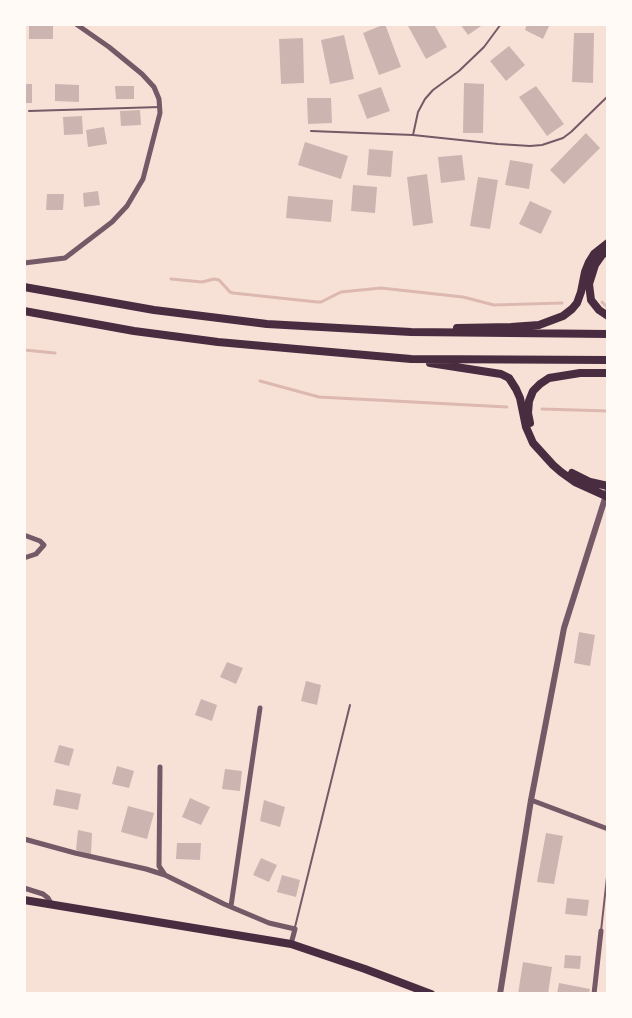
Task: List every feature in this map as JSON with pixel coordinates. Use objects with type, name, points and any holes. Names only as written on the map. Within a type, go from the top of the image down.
[{"type":"main road","points":[[411,332],[539,325],[559,318],[577,303],[589,261],[608,243]]},
{"type":"main road","points":[[608,251],[595,265],[589,284],[589,293],[591,300],[599,310],[608,316]]},
{"type":"main road","points":[[24,287],[154,310],[267,324],[411,332],[608,334]]},
{"type":"main road","points":[[24,311],[134,331],[197,339],[411,359],[608,360]]},
{"type":"main road","points":[[411,359],[501,374],[509,378],[520,398],[526,427],[533,443],[561,472],[588,489],[607,490]]},
{"type":"main road","points":[[607,490],[559,465],[541,447],[534,436],[528,413],[533,391],[549,378],[580,373],[608,373]]},
{"type":"main road","points":[[24,900],[291,944],[431,994]]},
{"type":"street","points":[[24,263],[65,258],[112,222],[127,206],[143,179],[160,113],[159,99],[154,87],[142,74],[76,24]]},
{"type":"street","points":[[500,994],[531,800],[564,628],[607,490]]},
{"type":"street","points":[[24,535],[44,545],[36,554],[24,558]]},
{"type":"street","points":[[231,906],[260,708]]},
{"type":"street","points":[[160,767],[159,866],[165,875]]},
{"type":"street","points":[[531,800],[608,829]]},
{"type":"street","points":[[24,839],[165,875],[269,923],[295,929],[291,944]]},
{"type":"street","points":[[24,888],[46,896],[52,905]]},
{"type":"street","points":[[594,994],[601,931]]},
{"type":"lane","points":[[413,135],[418,112],[425,99],[484,47],[501,24]]},
{"type":"lane","points":[[311,131],[364,132],[498,144],[542,145],[563,138],[608,96]]},
{"type":"lane","points":[[29,111],[160,107]]},
{"type":"lane","points":[[295,929],[350,705]]},
{"type":"lane","points":[[601,931],[608,868]]},
{"type":"building","points":[[29,24],[53,24],[53,39],[29,39]]},
{"type":"building","points":[[385,24],[401,67],[379,75],[363,33]]},
{"type":"building","points":[[407,24],[434,24],[447,47],[426,59]]},
{"type":"building","points":[[460,24],[484,24],[468,35]]},
{"type":"building","points":[[527,24],[550,24],[543,39],[525,30]]},
{"type":"building","points":[[574,33],[594,33],[593,83],[572,82]]},
{"type":"building","points":[[344,35],[354,79],[330,84],[321,40]]},
{"type":"building","points":[[303,38],[304,83],[281,84],[279,39]]},
{"type":"building","points":[[509,46],[525,65],[506,81],[490,61]]},
{"type":"building","points":[[464,83],[484,84],[483,133],[463,133]]},
{"type":"building","points":[[24,84],[32,84],[32,103],[24,103]]},
{"type":"building","points":[[55,84],[79,85],[79,102],[55,101]]},
{"type":"building","points":[[115,86],[134,86],[134,99],[116,99]]},
{"type":"building","points":[[536,86],[564,124],[547,136],[519,97]]},
{"type":"building","points":[[381,87],[390,111],[367,119],[358,95]]},
{"type":"building","points":[[307,98],[331,98],[332,123],[308,124]]},
{"type":"building","points":[[140,110],[141,125],[121,126],[120,111]]},
{"type":"building","points":[[82,116],[83,134],[64,135],[63,117]]},
{"type":"building","points":[[104,127],[107,144],[88,147],[86,130]]},
{"type":"building","points":[[586,133],[600,148],[564,184],[550,170]]},
{"type":"building","points":[[305,142],[348,156],[341,179],[298,165]]},
{"type":"building","points":[[369,149],[393,151],[391,177],[367,175]]},
{"type":"building","points":[[462,155],[465,180],[441,183],[438,157]]},
{"type":"building","points":[[510,160],[533,164],[529,189],[505,185]]},
{"type":"building","points":[[427,174],[433,223],[413,226],[407,177]]},
{"type":"building","points":[[478,177],[498,180],[490,229],[470,226]]},
{"type":"building","points":[[353,185],[377,187],[375,213],[351,211]]},
{"type":"building","points":[[98,191],[100,205],[84,207],[83,193]]},
{"type":"building","points":[[47,194],[64,194],[63,210],[46,210]]},
{"type":"building","points":[[288,196],[333,200],[331,222],[286,218]]},
{"type":"building","points":[[530,201],[552,211],[541,234],[519,224]]},
{"type":"building","points":[[579,632],[595,635],[590,666],[574,663]]},
{"type":"building","points":[[227,662],[243,668],[236,684],[220,677]]},
{"type":"building","points":[[306,681],[321,685],[317,705],[301,701]]},
{"type":"building","points":[[201,699],[217,705],[212,721],[195,715]]},
{"type":"building","points":[[59,745],[74,749],[69,766],[54,762]]},
{"type":"building","points":[[117,766],[134,771],[129,788],[112,784]]},
{"type":"building","points":[[225,769],[242,771],[240,791],[222,789]]},
{"type":"building","points":[[56,789],[81,794],[78,810],[53,805]]},
{"type":"building","points":[[190,798],[210,807],[201,825],[182,817]]},
{"type":"building","points":[[264,800],[285,807],[280,827],[260,821]]},
{"type":"building","points":[[128,806],[154,813],[147,839],[121,832]]},
{"type":"building","points":[[78,830],[92,833],[91,855],[76,850]]},
{"type":"building","points":[[546,833],[563,836],[554,884],[537,882]]},
{"type":"building","points":[[177,843],[201,843],[200,860],[176,859]]},
{"type":"building","points":[[261,858],[277,865],[269,882],[253,875]]},
{"type":"building","points":[[282,875],[300,880],[296,897],[277,892]]},
{"type":"building","points":[[567,898],[589,900],[587,916],[565,914]]},
{"type":"building","points":[[565,955],[581,956],[580,969],[564,968]]},
{"type":"building","points":[[523,962],[552,967],[548,994],[518,994]]},
{"type":"building","points":[[559,983],[590,989],[589,994],[557,994]]},
{"type":"waterway","points":[[171,279],[202,282],[214,279],[219,280],[233,293],[317,302],[341,292],[381,288],[463,297],[494,305],[562,303]]},
{"type":"waterway","points":[[602,302],[608,308]]},
{"type":"waterway","points":[[24,350],[55,353]]},
{"type":"waterway","points":[[260,381],[319,397],[507,407]]},
{"type":"waterway","points":[[542,409],[608,411]]}]
